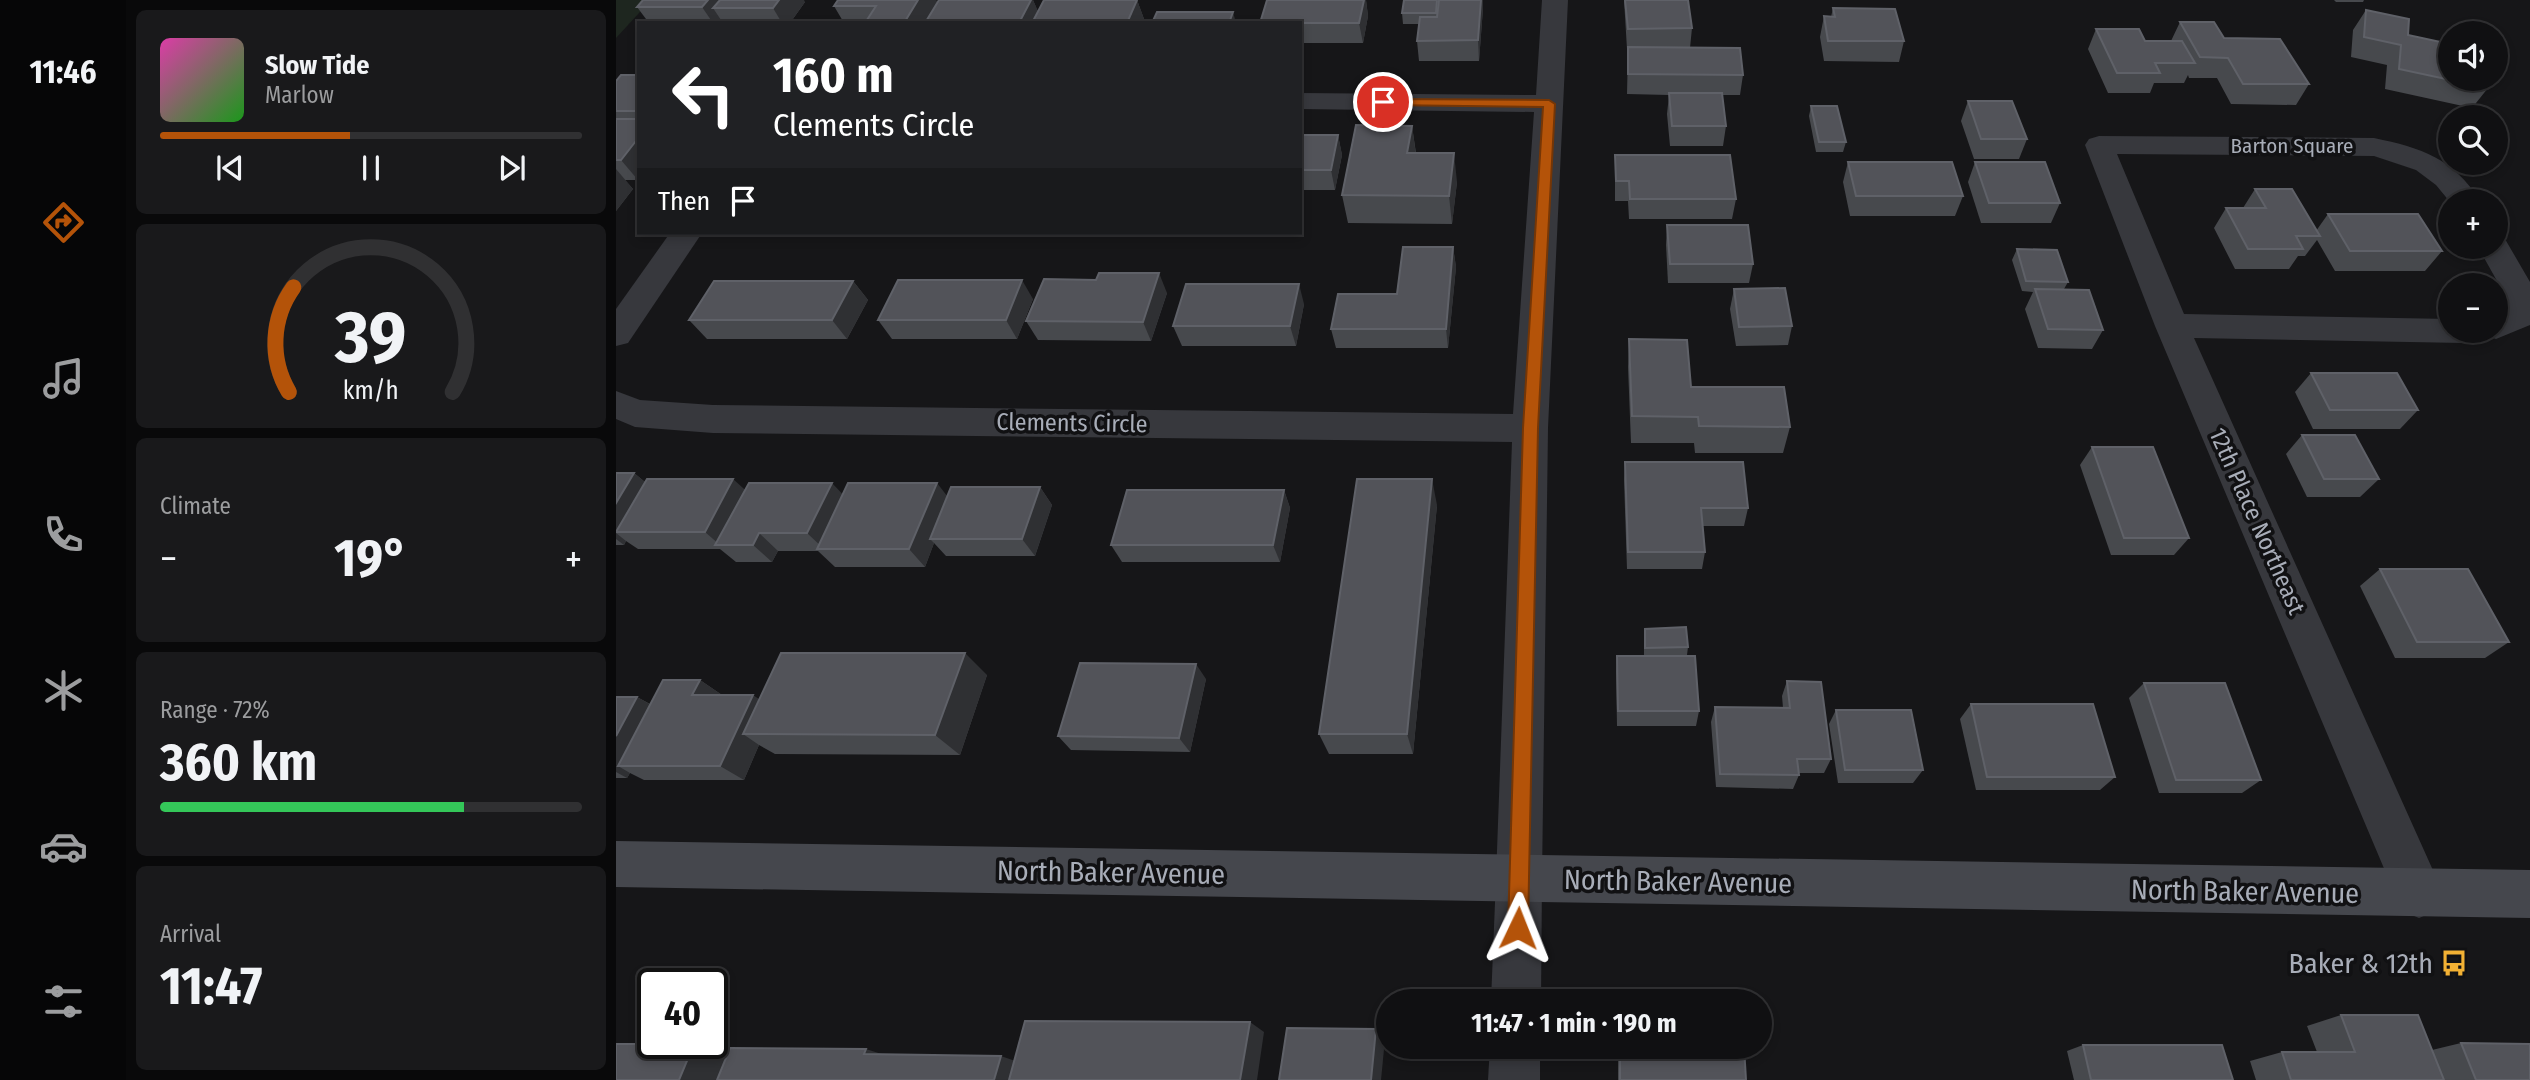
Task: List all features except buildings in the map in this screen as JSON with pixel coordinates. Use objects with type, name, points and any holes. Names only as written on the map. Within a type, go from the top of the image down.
[{"type":"main road","name":"North Baker Avenue","points":[[616,864],[2530,894]]},
{"type":"street","points":[[1516,989],[1530,428],[1555,0]]},
{"type":"street","points":[[1302,101],[1549,104]]},
{"type":"street","name":"Barton Square","points":[[2099,145],[2374,147],[2409,153],[2436,167],[2457,189]]},
{"type":"street","name":"12th Place Northeast","points":[[2099,145],[2172,326],[2419,894]]},
{"type":"street","points":[[616,334],[685,235]]},
{"type":"street","points":[[2501,259],[2522,297],[2518,317],[2508,322]]},
{"type":"street","points":[[2172,326],[2438,331]]},
{"type":"street","name":"Clements Circle","points":[[616,404],[635,413],[713,419],[1530,428]]},
{"type":"street","points":[[1514,1059],[1514,1080]]},
{"type":"shaded area","points":[[616,0],[651,0],[616,38]]},
{"type":"place","name":"Baker & 12th","points":[[2454,963]]},
{"type":"route","points":[[1383,102],[1549,104],[1530,428],[1518,928]]}]
